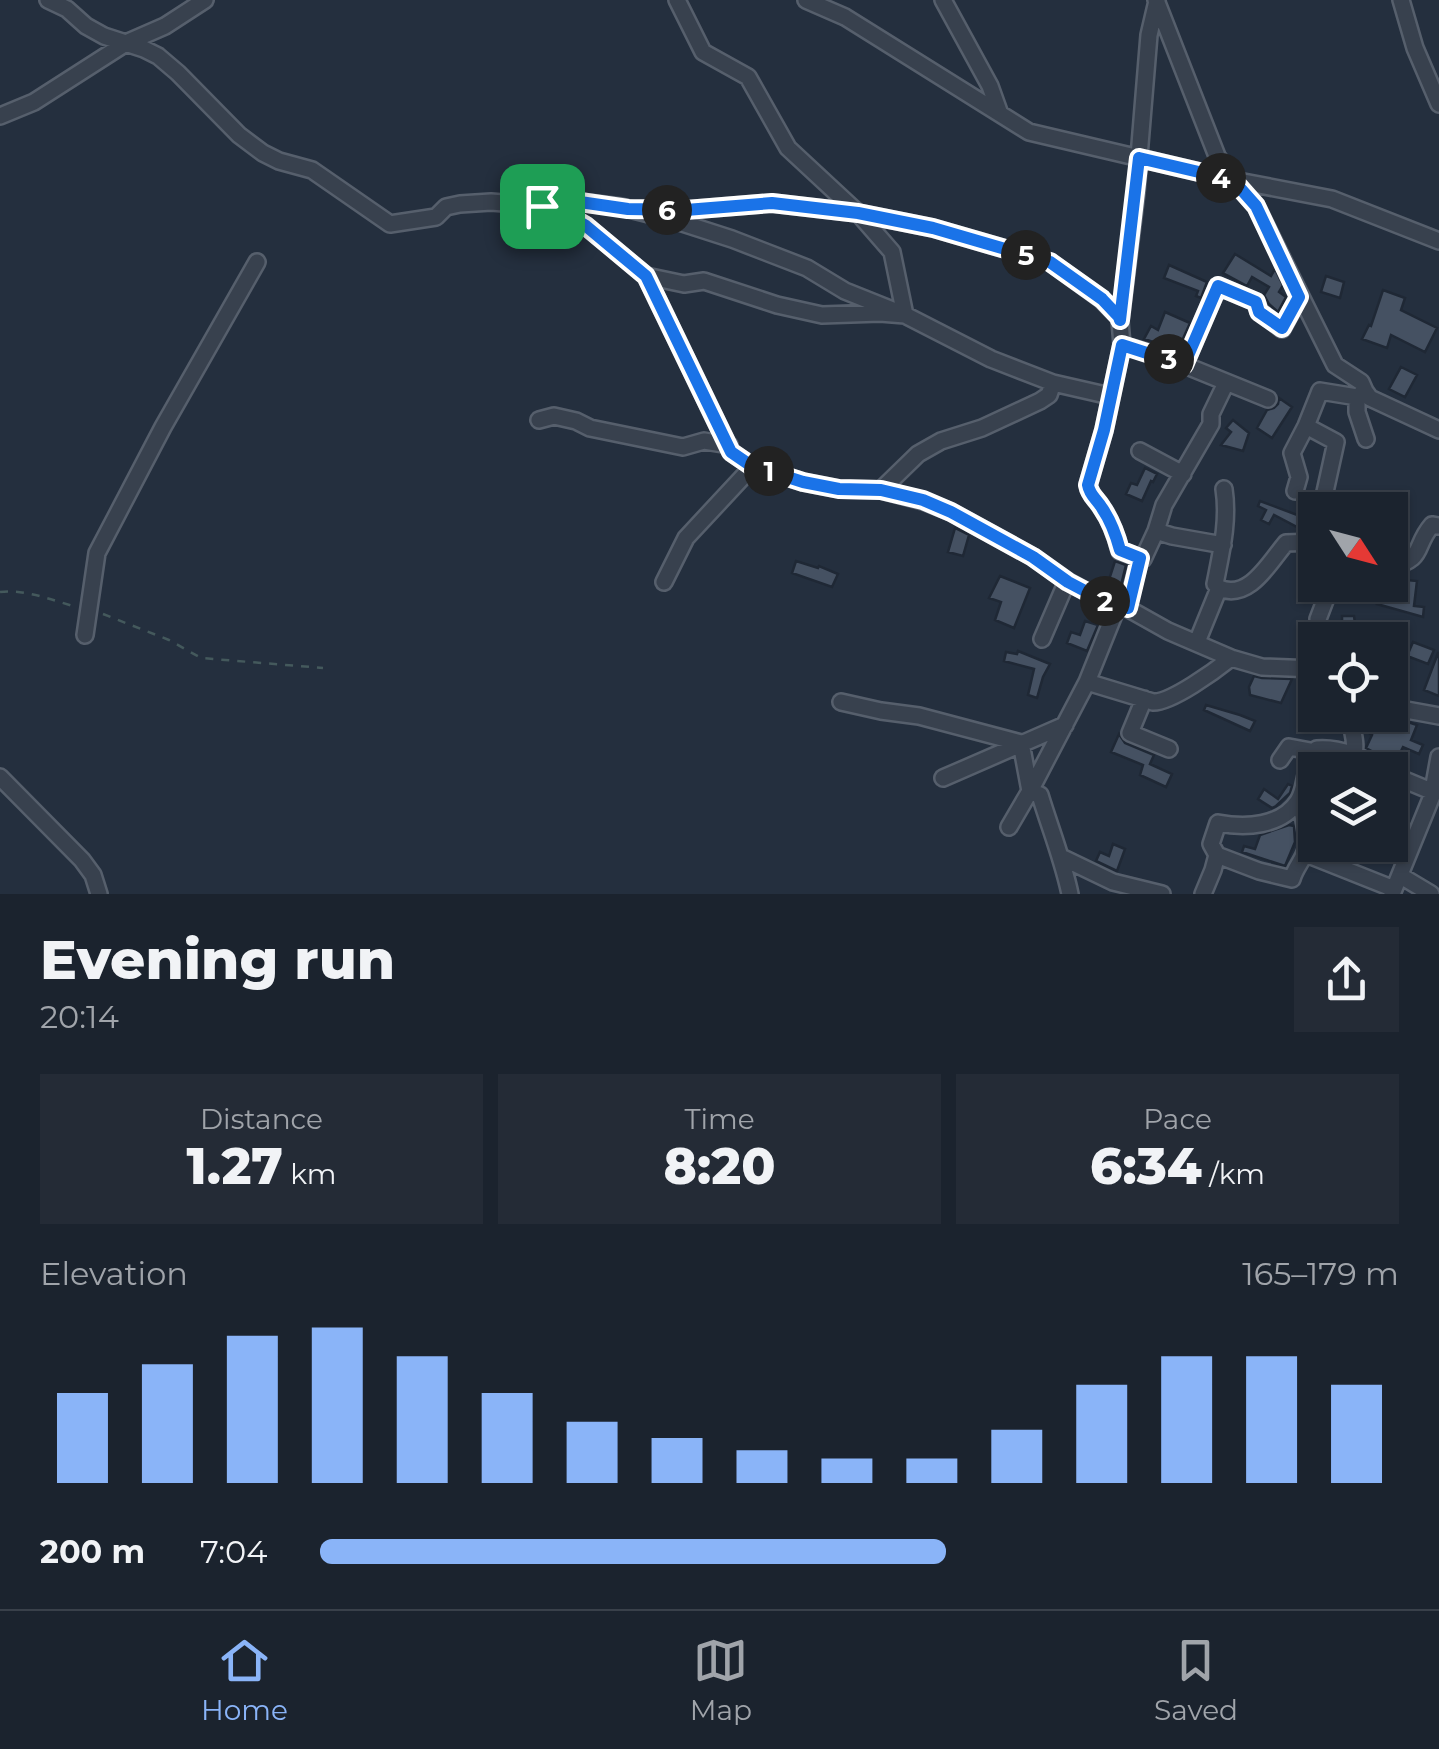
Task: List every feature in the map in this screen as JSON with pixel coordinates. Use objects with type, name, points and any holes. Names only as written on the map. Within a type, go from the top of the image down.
[{"type":"street","points":[[48,0],[104,36],[158,56],[239,135],[263,153],[312,170],[390,224],[436,217],[446,207],[491,202],[542,206],[580,202],[628,209],[686,210],[772,203],[858,213],[933,228],[1050,262],[1102,299],[1120,320]]},
{"type":"street","points":[[0,116],[34,102],[126,43],[164,26],[205,0]]},
{"type":"street","points":[[677,0],[703,52],[748,77],[788,148],[858,213],[892,252],[905,315]]},
{"type":"street","points":[[806,0],[845,17],[1029,132],[1332,199],[1439,241]]},
{"type":"street","points":[[943,0],[990,86],[1000,114]]},
{"type":"street","points":[[1401,0],[1414,48],[1439,104]]},
{"type":"street","points":[[1140,558],[1120,550],[1116,534],[1088,485],[1122,345],[1120,320],[1149,35],[1156,1]]},
{"type":"street","points":[[1156,1],[1210,140],[1233,180],[1256,206],[1335,366],[1360,382],[1357,412],[1366,439]]},
{"type":"street","points":[[542,206],[586,226],[646,276],[731,452],[753,466],[803,482],[839,489],[881,490],[923,500],[1033,557],[1068,582],[1168,630],[1231,658],[1262,667],[1298,668]]},
{"type":"street","points":[[628,209],[732,239],[807,268],[845,291],[905,315],[991,359],[1053,383],[1110,396]]},
{"type":"street","points":[[86,635],[97,553],[257,262]]},
{"type":"street","points":[[646,276],[684,284],[704,281],[822,315],[905,315]]},
{"type":"street","points":[[1184,365],[1218,286],[1256,302],[1259,312],[1282,328],[1299,297]]},
{"type":"street","points":[[1122,345],[1268,399]]},
{"type":"street","points":[[1326,392],[1335,366]]},
{"type":"street","points":[[1008,827],[1088,682],[1164,506],[1212,424],[1211,414],[1226,382]]},
{"type":"street","points":[[881,490],[918,454],[1040,401],[1049,395],[1053,383]]},
{"type":"street","points":[[1295,491],[1299,478],[1292,453],[1320,391],[1361,394],[1439,430]]},
{"type":"street","points":[[540,420],[554,416],[590,428],[683,447],[704,441],[728,444]]},
{"type":"street","points":[[1306,426],[1336,442],[1325,492]]},
{"type":"street","points":[[1140,451],[1183,474]]},
{"type":"street","points":[[659,577],[686,538],[753,466]]},
{"type":"street","points":[[1224,489],[1223,545],[1215,584],[1219,588],[1230,593],[1248,588],[1286,543],[1298,542]]},
{"type":"street","points":[[1408,562],[1416,555],[1428,529],[1439,526]]},
{"type":"street","points":[[1156,531],[1223,545]]},
{"type":"street","points":[[1042,639],[1068,582]]},
{"type":"street","points":[[1197,642],[1219,588]]},
{"type":"street","points":[[1088,682],[1164,703],[1231,658]]},
{"type":"street","points":[[1144,699],[1130,733],[1169,750]]},
{"type":"street","points":[[840,702],[920,716],[1021,743]]},
{"type":"street","points":[[1408,710],[1439,716]]},
{"type":"street","points":[[943,778],[1065,724]]},
{"type":"street","points":[[1021,743],[1030,792]]},
{"type":"street","points":[[1280,760],[1289,747],[1345,752]]},
{"type":"street","points":[[1396,886],[1434,795],[1439,757]]},
{"type":"street","points":[[0,777],[82,860],[93,875],[98,894]]},
{"type":"street","points":[[1408,783],[1434,795]]},
{"type":"street","points":[[1030,792],[1040,795],[1070,894]]},
{"type":"street","points":[[1203,894],[1214,870],[1217,855],[1211,844],[1218,824],[1256,826],[1282,816],[1298,801]]},
{"type":"street","points":[[1217,855],[1292,879],[1299,862]]},
{"type":"street","points":[[1061,857],[1113,882],[1162,894]]},
{"type":"street","points":[[1328,862],[1432,894]]},
{"type":"path","points":[[0,592],[35,596],[116,618],[202,658],[322,668]]},
{"type":"building","points":[[1235,254],[1271,276],[1275,269],[1283,285],[1279,292],[1286,297],[1278,312],[1264,295],[1269,287],[1252,277],[1247,286],[1223,273]]},
{"type":"building","points":[[1169,265],[1207,282],[1201,298],[1196,296],[1198,291],[1164,278]]},
{"type":"building","points":[[1326,276],[1344,282],[1340,298],[1321,292]]},
{"type":"building","points":[[1383,290],[1405,298],[1401,310],[1437,328],[1425,352],[1391,335],[1387,348],[1362,339],[1371,326]]},
{"type":"building","points":[[1165,312],[1190,323],[1178,350],[1144,339],[1151,326],[1158,330]]},
{"type":"building","points":[[1401,367],[1417,375],[1405,397],[1389,389]]},
{"type":"building","points":[[1279,398],[1292,407],[1272,438],[1257,428]]},
{"type":"building","points":[[1233,420],[1249,433],[1243,451],[1221,445],[1231,432],[1226,428]]},
{"type":"building","points":[[1145,468],[1157,474],[1142,501],[1126,494],[1131,483],[1137,485]]},
{"type":"building","points":[[1260,501],[1298,515],[1298,527],[1274,515],[1269,524],[1261,520],[1266,510],[1258,506]]},
{"type":"building","points":[[955,528],[969,535],[963,556],[948,552]]},
{"type":"building","points":[[796,561],[838,574],[832,587],[792,573]]},
{"type":"building","points":[[1115,561],[1126,565],[1119,593],[1106,589]]},
{"type":"building","points":[[1000,576],[1030,588],[1014,628],[995,620],[1001,602],[989,598]]},
{"type":"building","points":[[1408,580],[1417,581],[1414,606],[1424,607],[1423,617],[1377,604],[1408,602]]},
{"type":"building","points":[[1342,616],[1354,616],[1355,622],[1342,622]]},
{"type":"building","points":[[1085,621],[1098,625],[1087,651],[1067,643],[1071,632],[1080,635]]},
{"type":"building","points":[[1413,642],[1434,650],[1428,664],[1408,654]]},
{"type":"building","points":[[1018,651],[1050,664],[1037,698],[1028,695],[1034,669],[1004,661],[1006,652]]},
{"type":"building","points":[[1439,653],[1439,696],[1424,690]]},
{"type":"building","points":[[1254,676],[1292,679],[1281,703],[1250,695]]},
{"type":"building","points":[[1206,705],[1255,721],[1250,731],[1204,710]]},
{"type":"building","points":[[1408,722],[1417,725],[1411,740],[1423,745],[1419,754],[1403,747],[1400,752],[1373,752],[1366,748],[1372,735],[1368,732],[1408,732]]},
{"type":"building","points":[[1119,734],[1125,743],[1154,755],[1150,764],[1172,774],[1166,787],[1140,775],[1143,765],[1111,752]]},
{"type":"building","points":[[1288,784],[1292,786],[1290,793],[1272,808],[1258,799],[1264,789],[1278,799]]},
{"type":"building","points":[[1294,826],[1295,842],[1285,866],[1242,852],[1244,846],[1255,849],[1260,835]]},
{"type":"building","points":[[1113,844],[1125,849],[1117,871],[1096,861],[1100,852],[1109,856]]},
{"type":"route","points":[[1139,158],[1233,180],[1256,206],[1299,297],[1282,328],[1259,312],[1256,302],[1218,286],[1184,365],[1122,345],[1088,485],[1116,534],[1120,550],[1140,558],[1128,608],[1104,601],[1033,557],[923,500],[881,490],[839,489],[803,482],[750,465],[731,452],[646,276],[586,226],[542,206],[580,202],[628,209],[686,210],[772,203],[858,213],[933,228],[1050,262],[1102,299],[1120,320],[1139,158]]}]
